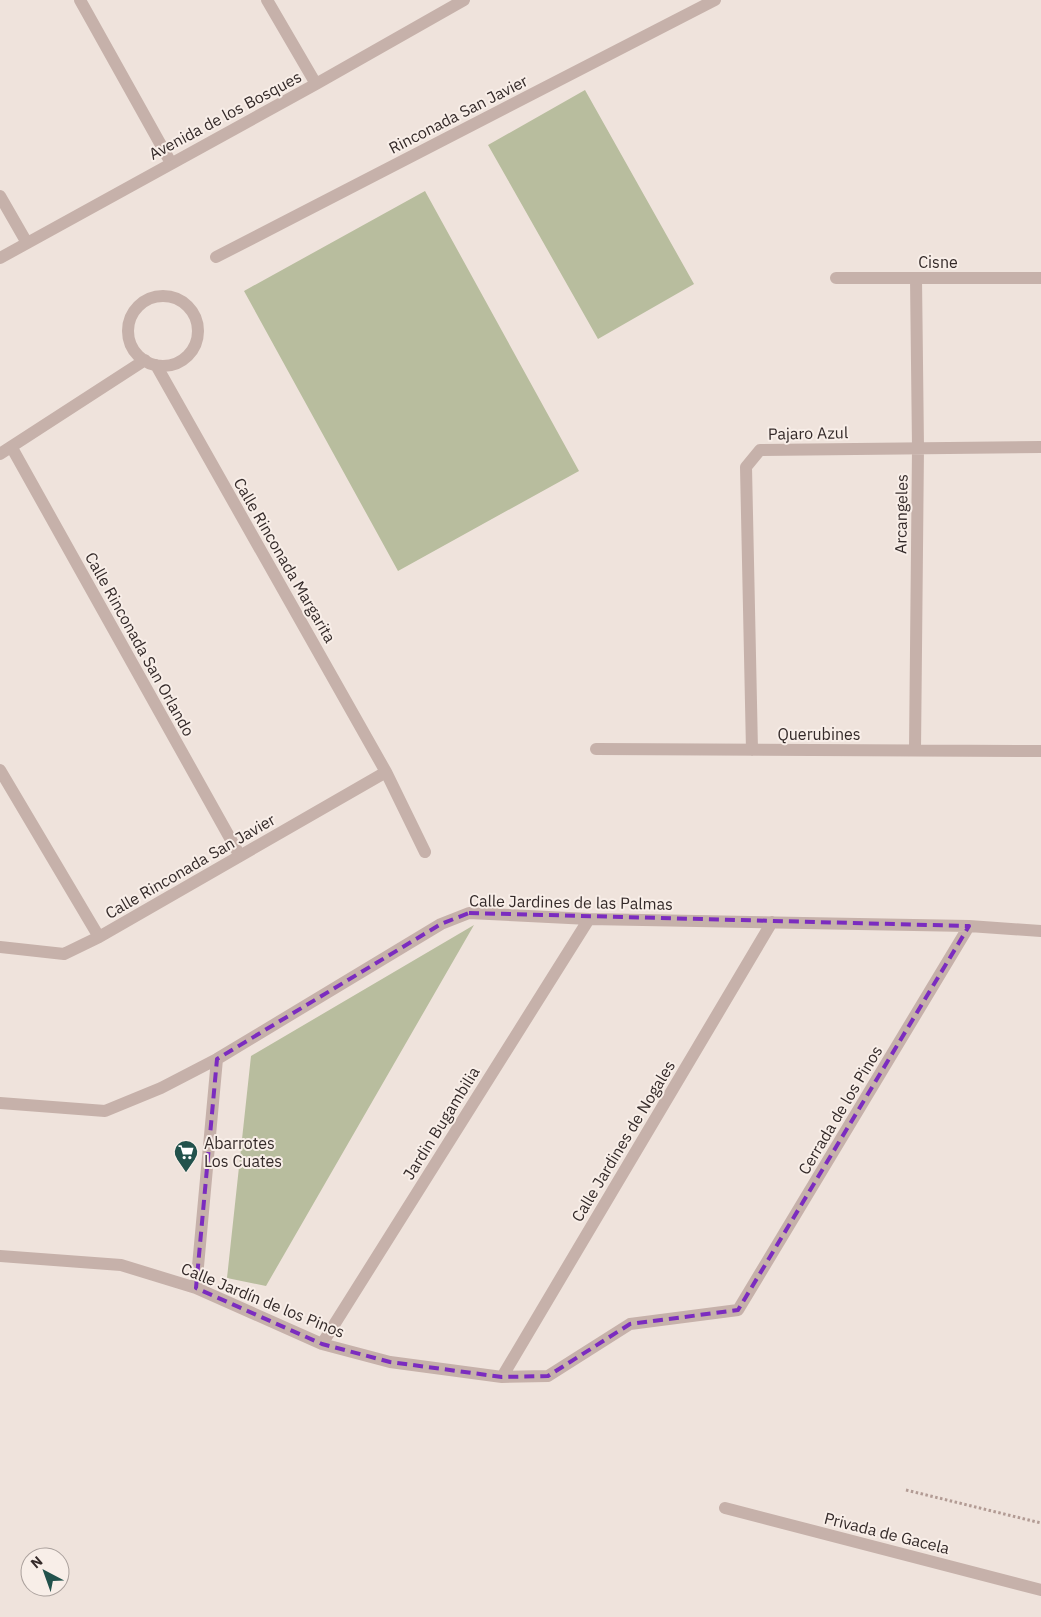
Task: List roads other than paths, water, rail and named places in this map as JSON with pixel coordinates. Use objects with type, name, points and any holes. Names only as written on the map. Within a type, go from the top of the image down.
[{"type":"street","points":[[80,0],[171,163]]},
{"type":"street","points":[[267,0],[316,84]]},
{"type":"street","name":"Rinconada San Javier","points":[[216,257],[715,0]]},
{"type":"street","name":"Avenida de los Bosques","points":[[0,258],[316,84],[460,1]]},
{"type":"street","points":[[0,196],[27,243]]},
{"type":"street","name":"Cisne","points":[[836,278],[1041,278]]},
{"type":"street","name":"Arcangeles","points":[[915,750],[918,448],[916,278]]},
{"type":"street","points":[[0,454],[150,363],[168,366],[179,362],[192,350],[198,334],[198,322],[193,312],[184,302],[173,297],[160,296],[149,299],[139,306],[132,316],[129,328],[130,340],[136,352],[150,363]]},
{"type":"street","name":"Calle Rinconada Margarita","points":[[150,363],[386,772],[425,852]]},
{"type":"street","name":"Pajaro Azul","points":[[752,750],[746,467],[760,450],[1041,447]]},
{"type":"street","name":"Calle Rinconada San Orlando","points":[[12,448],[240,856]]},
{"type":"street","name":"Querubines","points":[[596,749],[1041,750]]},
{"type":"street","points":[[0,770],[99,937]]},
{"type":"street","name":"Calle Rinconada San Javier","points":[[0,947],[64,954],[99,937],[386,772]]},
{"type":"street","name":"Calle Jardines de las Palmas","points":[[0,1102],[104,1110],[160,1088],[216,1059],[441,924],[469,913],[589,919],[969,926],[1041,931]]},
{"type":"street","name":"Jardin Bugambilia","points":[[322,1344],[589,919]]},
{"type":"street","name":"Calle Jardines de Nogales","points":[[502,1376],[772,922]]},
{"type":"street","name":"Cerrada de los Pinos","points":[[738,1310],[969,926]]},
{"type":"street","points":[[196,1288],[216,1059]]},
{"type":"street","name":"Calle Jardín de los Pinos","points":[[0,1256],[121,1265],[196,1288],[322,1344],[390,1362],[502,1376],[548,1376],[630,1324],[738,1310]]},
{"type":"street","name":"Privada de Gacela","points":[[725,1508],[1041,1590]]},
{"type":"place","name":"Abarrotes Los Cuates","points":[[186,1173]]}]
